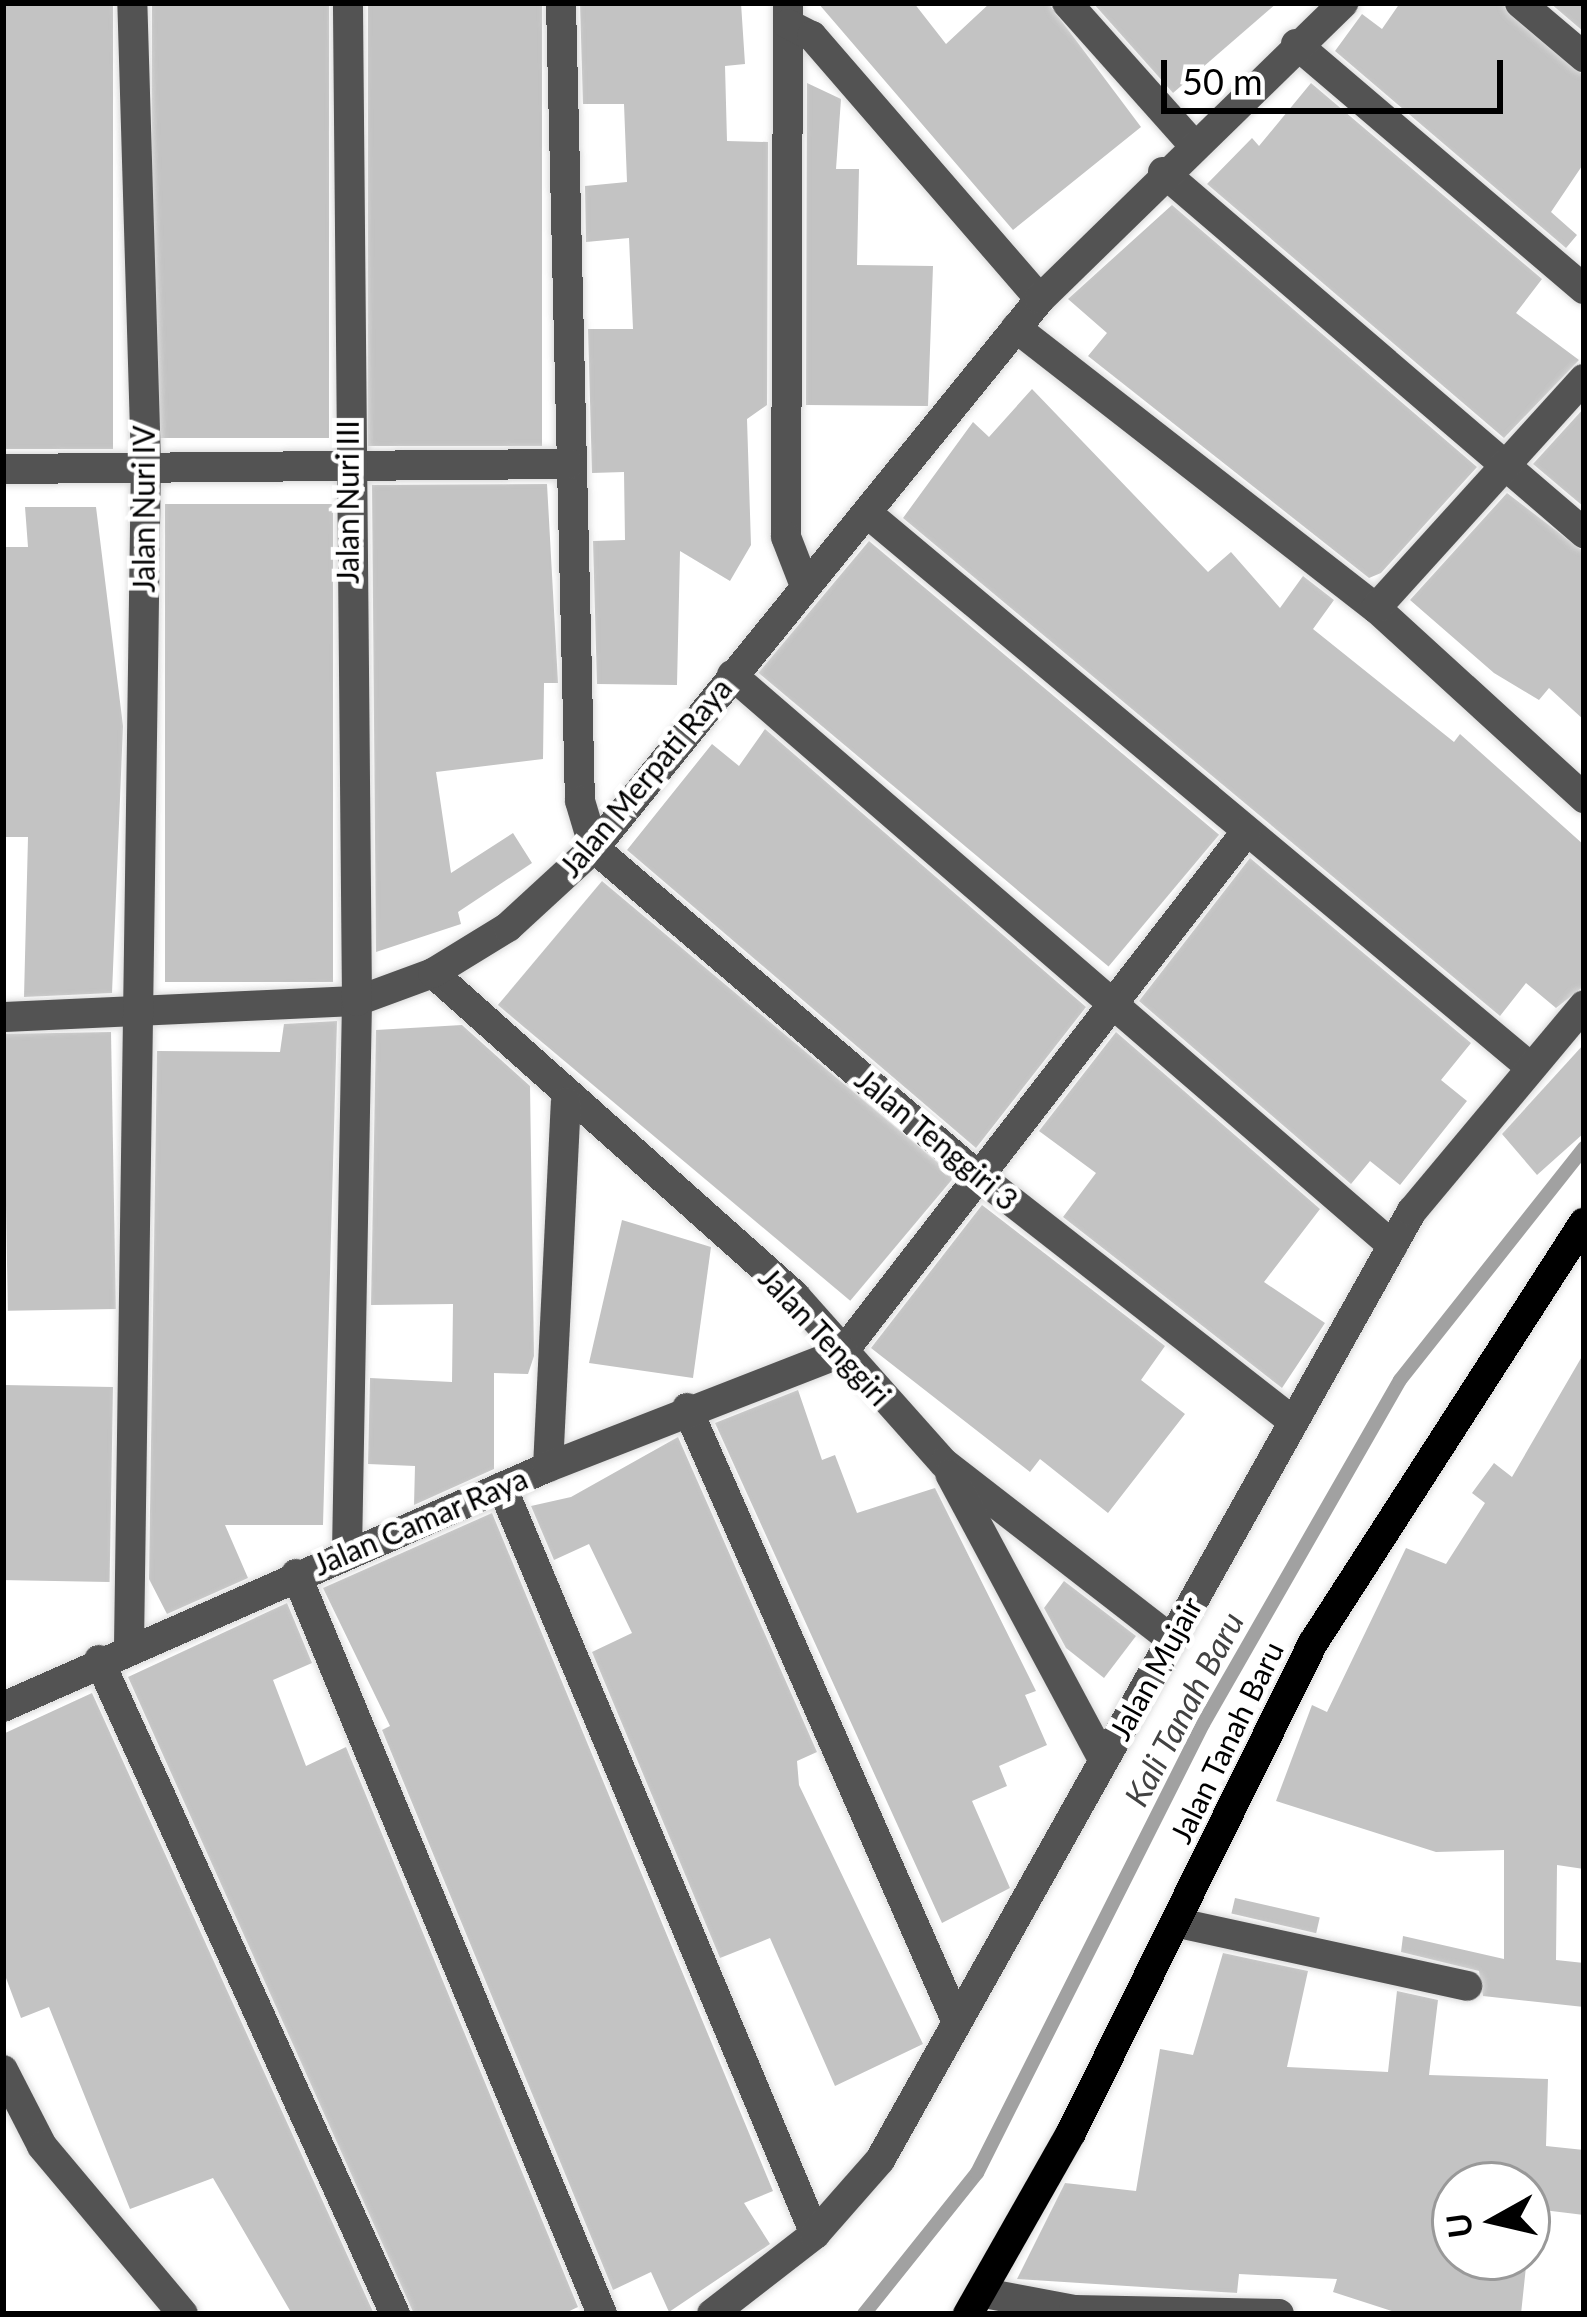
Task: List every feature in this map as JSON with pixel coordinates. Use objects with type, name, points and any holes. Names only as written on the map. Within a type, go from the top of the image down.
[{"type":"main road","name":"Jalan Tanah Baru","points":[[976,2303],[1179,1923],[1313,1643],[1584,1222]]},
{"type":"street","name":"Jalan Nuri IV","points":[[129,1646],[146,464],[132,3]]},
{"type":"street","name":"Jalan Nuri III","points":[[347,1552],[357,1001],[347,466],[348,3]]},
{"type":"street","points":[[561,3],[580,801],[594,848]]},
{"type":"street","points":[[1066,3],[1191,142]]},
{"type":"street","name":"Jalan Merpati Raya","points":[[3,1017],[140,1016],[357,1001],[434,973],[508,927],[594,848],[1040,299],[1191,142],[1343,3]]},
{"type":"street","points":[[1520,3],[1584,57]]},
{"type":"street","points":[[788,14],[1040,299]]},
{"type":"street","points":[[788,14],[786,538],[805,586]]},
{"type":"street","points":[[1296,44],[1584,289]]},
{"type":"street","points":[[1163,172],[1584,533]]},
{"type":"street","points":[[1016,328],[1376,608],[1584,798]]},
{"type":"street","points":[[1376,608],[1584,379]]},
{"type":"street","points":[[3,469],[146,464],[569,464]]},
{"type":"street","points":[[867,513],[1529,1066]]},
{"type":"street","points":[[732,675],[1107,1010],[1393,1246]]},
{"type":"street","points":[[843,1352],[974,1172],[1246,832]]},
{"type":"street","name":"Jalan Tenggiri 3","points":[[594,848],[974,1172],[1290,1419]]},
{"type":"street","name":"Jalan Tenggiri","points":[[434,973],[566,1102],[795,1296],[944,1463],[1172,1640]]},
{"type":"street","name":"Jalan Mujair","points":[[712,2314],[814,2234],[880,2160],[955,2018],[1172,1640],[1290,1419],[1393,1246],[1529,1066],[1584,1005]]},
{"type":"street","points":[[548,1467],[566,1102]]},
{"type":"street","name":"Jalan Camar Raya","points":[[3,1707],[129,1646],[687,1408],[843,1352]]},
{"type":"street","points":[[687,1408],[955,2018]]},
{"type":"street","points":[[944,1463],[1103,1759]]},
{"type":"street","points":[[502,1487],[814,2234]]},
{"type":"street","points":[[296,1574],[602,2314]]},
{"type":"street","points":[[99,1660],[395,2314]]},
{"type":"street","points":[[1179,1923],[1467,1986]]},
{"type":"street","points":[[3,2070],[42,2146],[183,2314]]},
{"type":"street","points":[[976,2303],[1280,2314]]},
{"type":"building","points":[[3,3],[113,3],[113,449],[3,449]]},
{"type":"building","points":[[152,3],[329,3],[329,438],[152,438]]},
{"type":"building","points":[[368,3],[542,3],[542,446],[368,446]]},
{"type":"building","points":[[580,3],[741,3],[745,64],[725,66],[727,141],[768,142],[767,405],[747,419],[751,545],[730,581],[680,551],[677,685],[597,684],[593,541],[625,540],[624,472],[592,473],[588,329],[633,329],[629,238],[586,242],[585,186],[627,182],[624,104],[583,104]]},
{"type":"building","points":[[818,3],[914,3],[946,44],[990,3],[1048,3],[1141,127],[1013,230]]},
{"type":"building","points":[[1093,3],[1277,3],[1173,93]]},
{"type":"building","points":[[1400,3],[1501,3],[1584,76],[1584,163],[1551,212],[1577,235],[1566,248],[1335,51],[1362,14],[1382,29]]},
{"type":"building","points":[[1550,3],[1584,3],[1584,32]]},
{"type":"building","points":[[807,83],[841,99],[836,169],[859,169],[857,265],[933,266],[928,406],[806,405]]},
{"type":"building","points":[[1311,83],[1542,279],[1516,313],[1579,360],[1504,438],[1207,184],[1252,138],[1259,146]]},
{"type":"building","points":[[1172,205],[1477,467],[1381,573],[1369,578],[1088,356],[1107,333],[1068,299]]},
{"type":"building","points":[[1032,389],[1208,572],[1231,552],[1280,608],[1303,576],[1334,600],[1313,629],[1454,742],[1460,734],[1584,845],[1584,986],[1556,1008],[1526,983],[1500,1016],[903,518],[973,422],[989,437]]},
{"type":"building","points":[[1584,408],[1584,507],[1533,464]]},
{"type":"building","points":[[547,484],[558,683],[544,683],[543,759],[436,772],[451,873],[513,833],[532,863],[458,912],[461,924],[376,952],[372,485]]},
{"type":"building","points":[[1507,493],[1584,552],[1584,720],[1549,688],[1539,700],[1494,673],[1410,600]]},
{"type":"building","points":[[165,504],[333,504],[333,982],[165,982]]},
{"type":"building","points":[[25,507],[96,507],[123,726],[112,993],[24,997],[28,837],[3,837],[3,547],[28,547]]},
{"type":"building","points":[[869,541],[1219,835],[1109,967],[758,673]]},
{"type":"building","points":[[765,729],[1086,1007],[976,1148],[627,850],[712,744],[739,766]]},
{"type":"building","points":[[1250,858],[1471,1043],[1441,1080],[1467,1101],[1400,1185],[1370,1161],[1351,1184],[1139,1001]]},
{"type":"building","points":[[602,881],[954,1177],[850,1301],[498,1005]]},
{"type":"building","points":[[337,1021],[323,1525],[225,1525],[248,1578],[167,1614],[149,1579],[157,1051],[280,1052],[284,1024]]},
{"type":"building","points":[[462,1025],[530,1086],[534,1356],[528,1374],[494,1373],[494,1469],[414,1505],[415,1466],[368,1464],[370,1378],[452,1382],[453,1304],[371,1305],[376,1030]]},
{"type":"building","points":[[111,1032],[116,1309],[8,1311],[3,1034]]},
{"type":"building","points":[[1116,1032],[1320,1209],[1264,1282],[1325,1323],[1282,1388],[1063,1217],[1096,1173],[1039,1131]]},
{"type":"building","points":[[1584,1044],[1584,1133],[1537,1175],[1502,1134]]},
{"type":"building","points":[[982,1205],[1165,1346],[1141,1380],[1185,1414],[1108,1513],[1040,1459],[1030,1472],[871,1348]]},
{"type":"building","points":[[622,1220],[711,1247],[693,1378],[589,1363]]},
{"type":"building","points":[[1584,1353],[1584,1869],[1557,1865],[1556,1960],[1584,1963],[1584,2007],[1483,1996],[1479,1971],[1401,1952],[1403,1936],[1504,1959],[1504,1850],[1436,1852],[1276,1801],[1312,1705],[1327,1712],[1406,1548],[1446,1564],[1485,1503],[1472,1493],[1494,1463],[1512,1477]]},
{"type":"building","points":[[3,1385],[113,1387],[110,1582],[3,1580]]},
{"type":"building","points":[[798,1390],[822,1460],[835,1455],[857,1513],[935,1488],[1036,1691],[1025,1695],[1047,1745],[999,1766],[1007,1786],[972,1801],[1010,1888],[942,1923],[715,1423]]},
{"type":"building","points":[[678,1437],[817,1752],[797,1761],[799,1785],[923,2044],[835,2086],[770,1938],[720,1958],[592,1652],[632,1633],[589,1544],[554,1560],[531,1506],[571,1497]]},
{"type":"building","points":[[492,1513],[773,2191],[744,2203],[770,2244],[669,2312],[651,2272],[613,2290],[382,1730],[390,1726],[323,1588]]},
{"type":"building","points":[[1064,1581],[1136,1636],[1104,1678],[1066,1648],[1044,1608]]},
{"type":"building","points":[[287,1603],[312,1663],[273,1680],[306,1766],[346,1747],[578,2307],[563,2314],[414,2314],[128,1677]]},
{"type":"building","points":[[92,1693],[374,2314],[292,2314],[213,2178],[130,2209],[49,2007],[21,2018],[3,1970],[3,1734]]},
{"type":"building","points":[[1235,1898],[1320,1918],[1316,1933],[1231,1914]]},
{"type":"building","points":[[1223,1953],[1308,1971],[1287,2067],[1388,2072],[1397,1991],[1438,2000],[1429,2075],[1548,2079],[1546,2146],[1584,2150],[1584,2215],[1551,2211],[1551,2161],[1431,2161],[1431,2281],[1524,2281],[1521,2314],[1401,2314],[1333,2292],[1337,2279],[1239,2274],[1237,2293],[1017,2279],[1065,2183],[1136,2191],[1160,2049],[1193,2055]]},
{"type":"waterway","name":"Kali Tanah Baru","points":[[864,2314],[977,2173],[1203,1724],[1400,1380],[1584,1148]]}]
